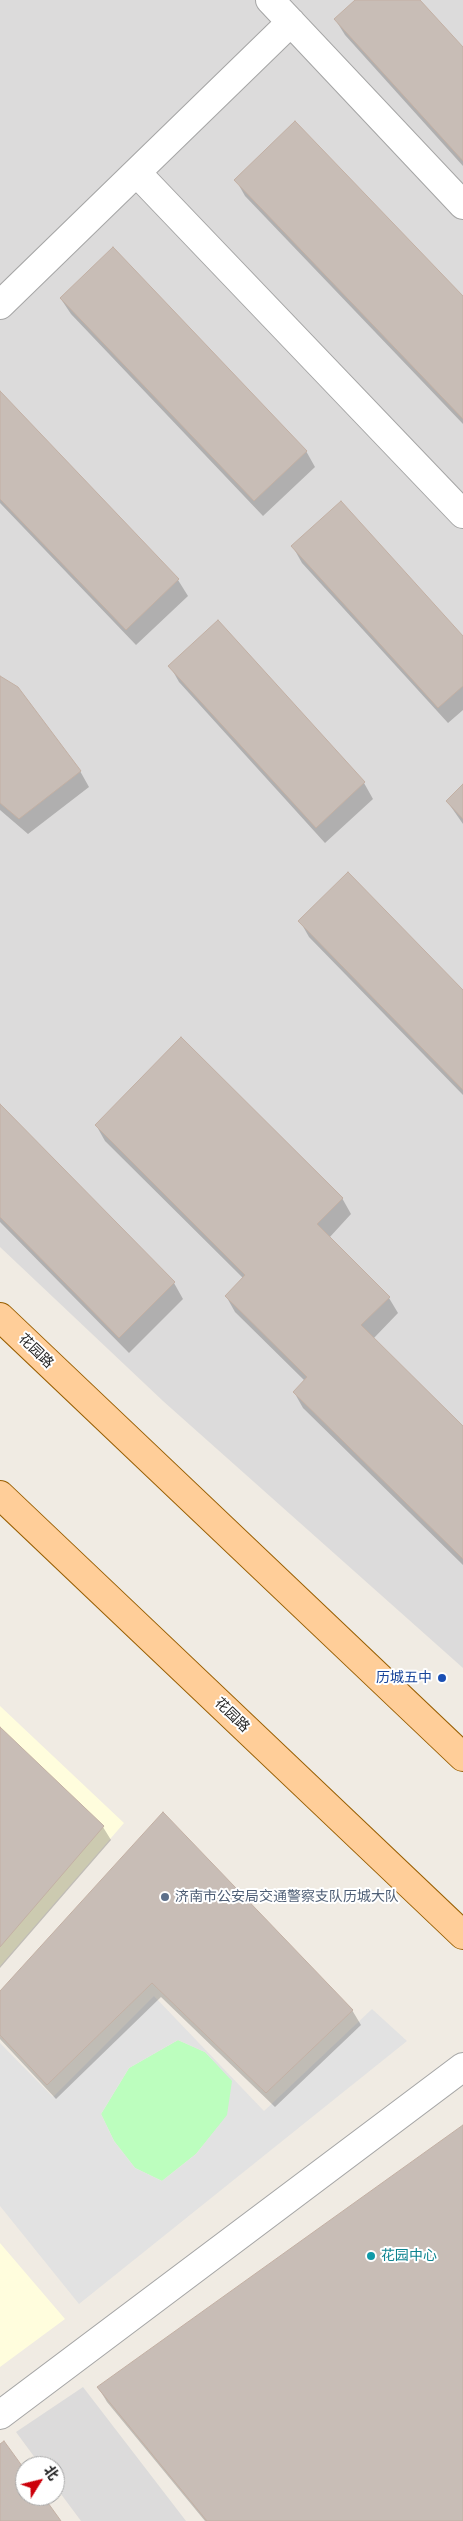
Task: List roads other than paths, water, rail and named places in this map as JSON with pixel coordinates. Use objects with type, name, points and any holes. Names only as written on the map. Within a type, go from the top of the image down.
[{"type":"main road","name":"花园路","points":[[0,1317],[463,1758]]},
{"type":"main road","name":"花园路","points":[[0,1495],[463,1935]]},
{"type":"street","points":[[270,0],[463,205]]},
{"type":"street","points":[[0,305],[291,22]]},
{"type":"street","points":[[137,173],[463,514]]},
{"type":"street","points":[[0,2415],[463,2067]]},
{"type":"place","name":"历城五中","points":[[442,1678]]},
{"type":"place","name":"济南市公安局交通警察支队历城大队","points":[[165,1897]]},
{"type":"place","name":"花园中心","points":[[371,2256]]}]
